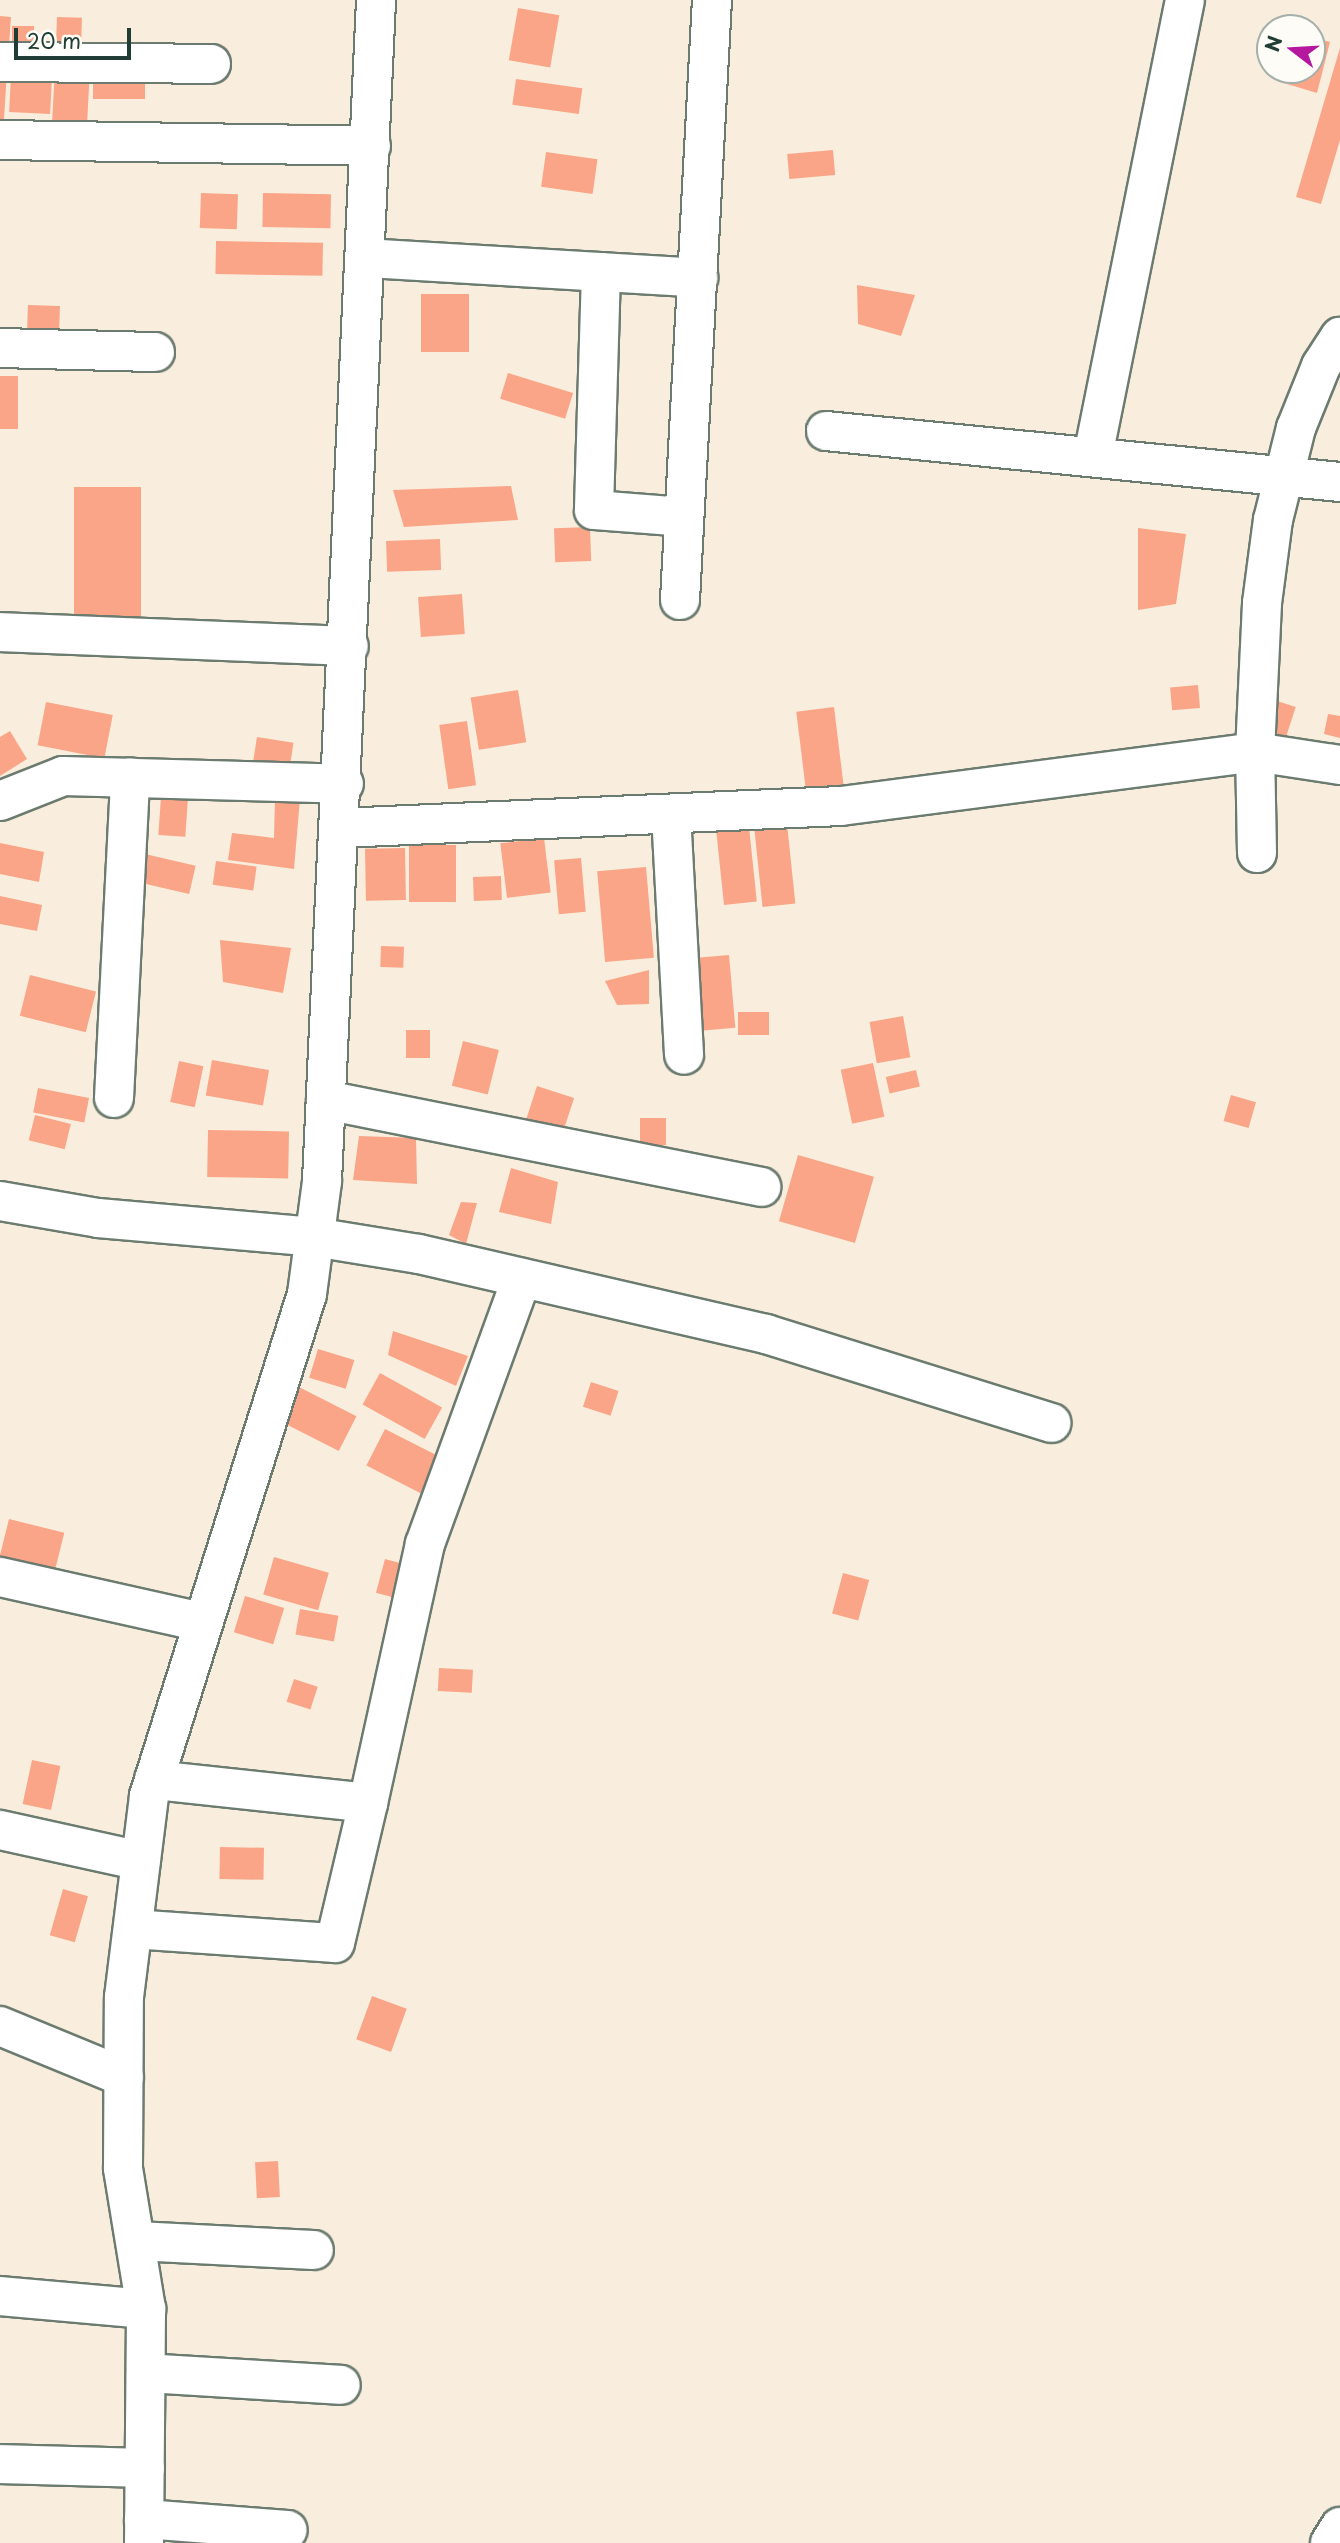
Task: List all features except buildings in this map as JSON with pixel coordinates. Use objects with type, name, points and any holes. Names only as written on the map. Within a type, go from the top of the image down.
[{"type":"street","points":[[288,2530],[144,2531],[146,2309],[124,2168],[124,1997],[154,1780],[201,1622],[307,1294],[326,1100],[344,784],[376,0]]},
{"type":"street","points":[[680,600],[712,0]]},
{"type":"street","points":[[1093,457],[1185,0]]},
{"type":"street","points":[[0,62],[211,64]]},
{"type":"street","points":[[0,140],[371,146]]},
{"type":"street","points":[[366,258],[698,278]]},
{"type":"street","points":[[601,272],[594,510],[684,517]]},
{"type":"street","points":[[1258,853],[1255,752],[1262,603],[1284,475],[1296,428],[1321,366],[1340,337]]},
{"type":"street","points":[[0,348],[155,352]]},
{"type":"street","points":[[826,430],[1340,482]]},
{"type":"street","points":[[0,632],[349,646]]},
{"type":"street","points":[[341,828],[841,806],[1255,752],[1340,765]]},
{"type":"street","points":[[0,801],[63,776],[344,784]]},
{"type":"street","points":[[114,1098],[130,777]]},
{"type":"street","points":[[671,814],[684,1055]]},
{"type":"street","points":[[326,1100],[761,1187]]},
{"type":"street","points":[[0,1201],[98,1218],[314,1237],[522,1278],[766,1334],[1051,1423]]},
{"type":"street","points":[[133,1929],[335,1943],[425,1544],[522,1278]]},
{"type":"street","points":[[0,1577],[201,1622]]},
{"type":"street","points":[[154,1780],[368,1803]]},
{"type":"street","points":[[0,1830],[141,1861]]},
{"type":"street","points":[[0,2026],[124,2077]]},
{"type":"street","points":[[136,2241],[314,2250]]},
{"type":"street","points":[[0,2296],[146,2309]]},
{"type":"street","points":[[146,2373],[341,2385]]},
{"type":"street","points":[[0,2464],[145,2468]]},
{"type":"street","points":[[1330,2543],[1340,2528]]}]
